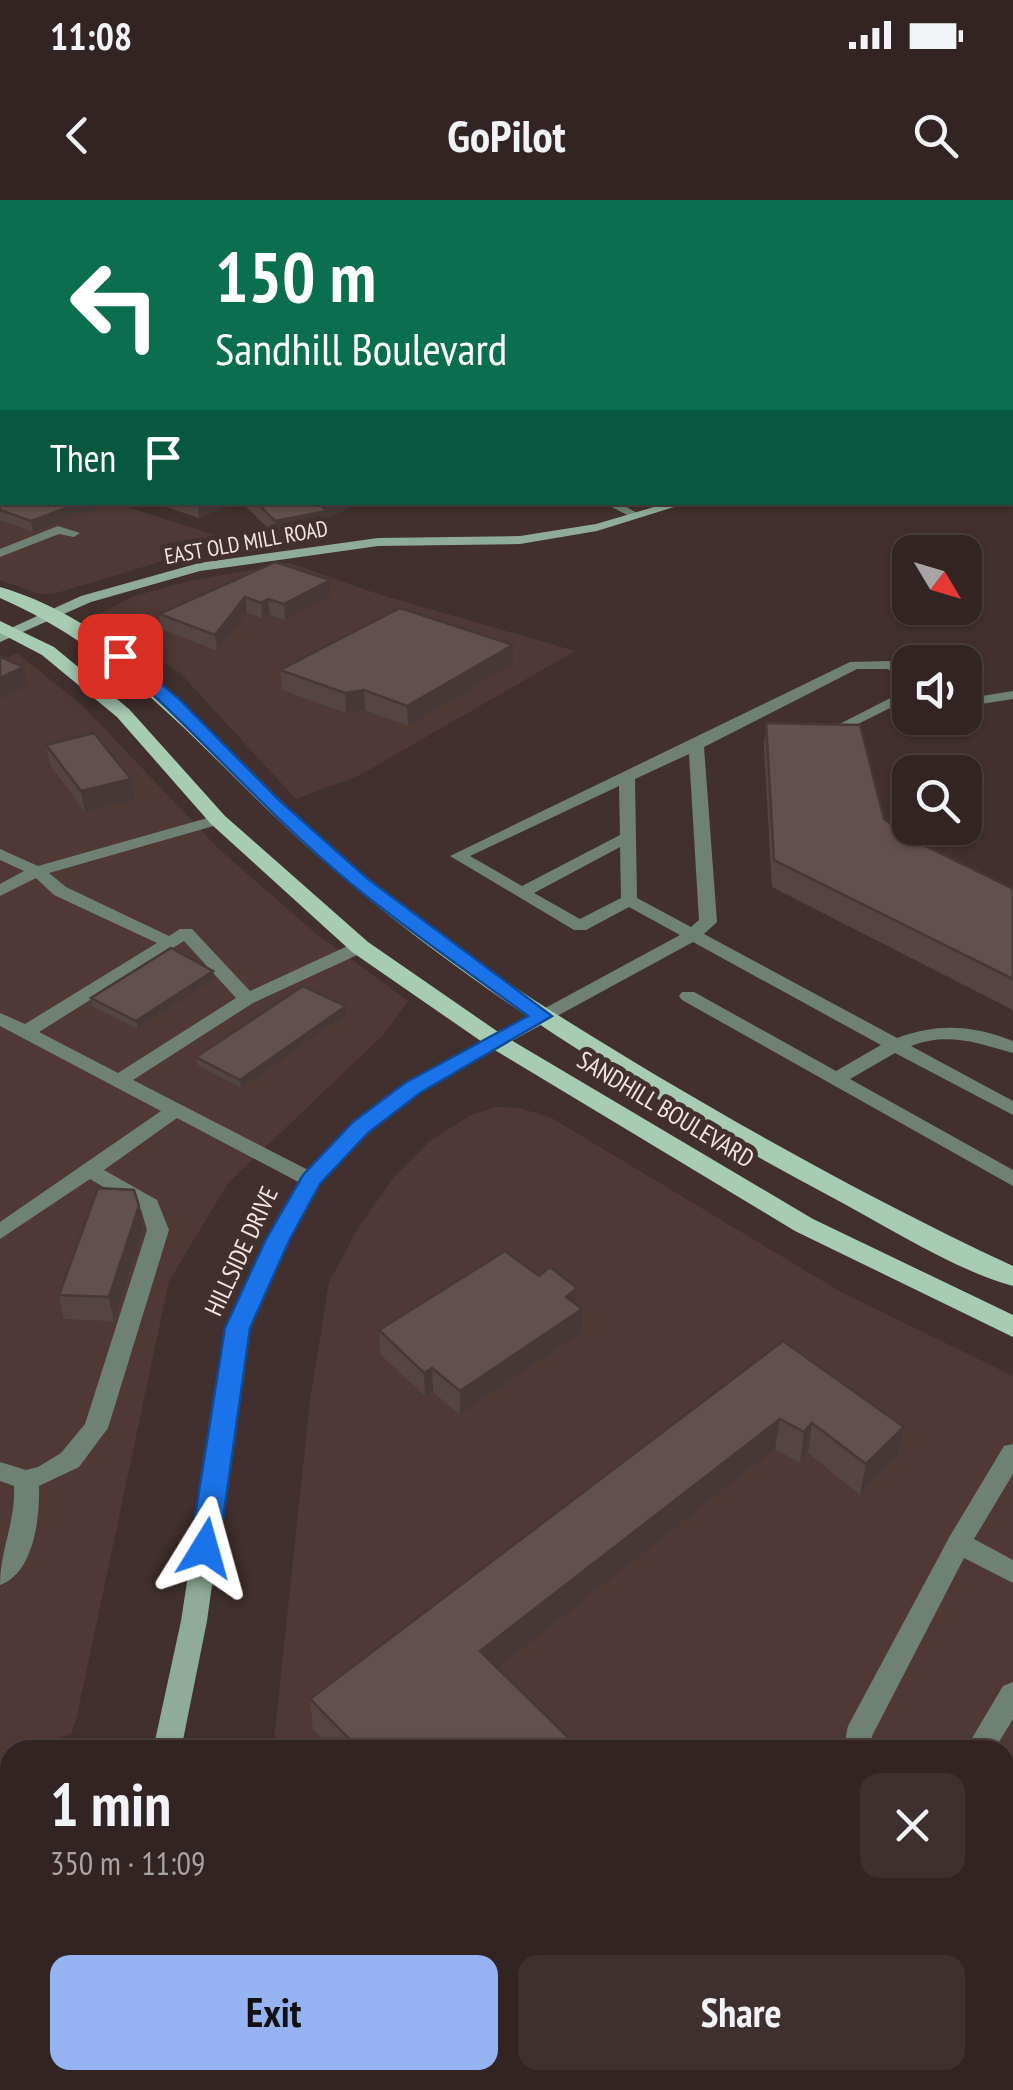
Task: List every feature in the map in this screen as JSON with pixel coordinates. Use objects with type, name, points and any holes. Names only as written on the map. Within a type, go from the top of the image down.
[{"type":"main road","name":"SANDHILL BOULEVARD","points":[[0,592],[50,614],[120,656],[174,702],[272,804],[350,873],[542,1016],[796,1170],[1013,1277]]},
{"type":"main road","name":"SANDHILL BOULEVARD","points":[[4,632],[48,651],[123,713],[218,820],[360,947],[496,1041],[804,1224],[1013,1328]]},
{"type":"street","name":"EAST OLD MILL ROAD","points":[[4,632],[130,584],[244,559],[378,542],[520,540],[676,505]]},
{"type":"street","name":"HILLSIDE DRIVE","points":[[169,1740],[194,1621],[237,1328],[278,1239],[311,1180],[360,1128],[399,1098],[542,1016]]},
{"type":"lane","points":[[614,505],[638,516]]},
{"type":"lane","points":[[0,552],[58,530],[74,533]]},
{"type":"lane","points":[[629,900],[580,926],[458,856],[627,779],[855,666],[892,666]]},
{"type":"lane","points":[[982,700],[1013,695]]},
{"type":"lane","points":[[982,700],[1013,713]]},
{"type":"lane","points":[[825,735],[892,701]]},
{"type":"lane","points":[[542,1016],[692,936],[708,922],[696,745]]},
{"type":"lane","points":[[627,779],[629,900]]},
{"type":"lane","points":[[0,891],[36,871],[218,820]]},
{"type":"lane","points":[[522,892],[628,837]]},
{"type":"lane","points":[[0,854],[36,871],[60,891],[168,942]]},
{"type":"lane","points":[[629,900],[1013,1108]]},
{"type":"lane","points":[[25,1032],[186,934],[247,999]]},
{"type":"lane","points":[[117,1082],[247,999],[360,947]]},
{"type":"lane","points":[[688,996],[1013,1179]]},
{"type":"lane","points":[[0,1019],[311,1180]]},
{"type":"lane","points":[[836,1080],[893,1044],[955,1028],[1013,1047]]},
{"type":"lane","points":[[0,1232],[174,1110]]},
{"type":"lane","points":[[0,1471],[26,1480],[46,1474],[70,1460],[96,1428],[158,1230],[150,1205],[88,1170]]},
{"type":"lane","points":[[858,1740],[959,1543],[1013,1453]]},
{"type":"lane","points":[[0,1574],[14,1559],[29,1514],[26,1480]]},
{"type":"lane","points":[[959,1543],[1013,1572]]},
{"type":"lane","points":[[985,1740],[1013,1694]]},
{"type":"shaded area","points":[[0,505],[120,505],[247,545],[173,558],[53,594],[39,594],[0,580]]},
{"type":"shaded area","points":[[290,563],[378,594],[575,651],[360,775],[296,799],[180,673],[95,616],[134,596],[193,580]]},
{"type":"shaded area","points":[[17,653],[82,705],[220,850],[314,932],[408,1001],[384,1034],[228,1183],[169,1281],[76,1720],[71,1734],[53,1740],[0,1740],[0,661]]},
{"type":"shaded area","points":[[496,1107],[519,1108],[550,1117],[841,1292],[1013,1376],[1013,1740],[274,1740],[310,1400],[329,1282],[357,1230],[393,1178],[430,1141],[471,1115]]},
{"type":"building","points":[[0,505],[74,505],[31,521],[0,510]]},
{"type":"building","points":[[259,505],[320,505],[327,511],[275,521]]},
{"type":"building","points":[[275,562],[330,580],[284,604],[268,599],[261,603],[245,597],[215,635],[159,614]]},
{"type":"building","points":[[400,608],[513,645],[407,706],[364,690],[345,693],[280,670]]},
{"type":"building","points":[[0,657],[24,667],[0,678]]},
{"type":"building","points":[[766,723],[860,725],[884,819],[892,825],[892,845],[923,845],[1013,889],[1013,979],[774,860]]},
{"type":"building","points":[[94,733],[131,779],[81,791],[46,745]]},
{"type":"building","points":[[171,948],[213,971],[136,1021],[91,998]]},
{"type":"building","points":[[303,986],[346,1006],[240,1080],[196,1057]]},
{"type":"building","points":[[98,1188],[134,1190],[139,1206],[109,1297],[59,1295]]},
{"type":"building","points":[[505,1251],[539,1276],[550,1267],[577,1288],[566,1297],[582,1309],[460,1391],[432,1368],[424,1373],[379,1330]]},
{"type":"building","points":[[783,1341],[904,1427],[866,1464],[812,1423],[804,1432],[780,1419],[480,1651],[571,1740],[350,1740],[310,1699]]},
{"type":"route","points":[[120,656],[174,702],[272,804],[361,883],[542,1016],[412,1088],[360,1128],[311,1180],[278,1239],[237,1328],[205,1548]]}]
